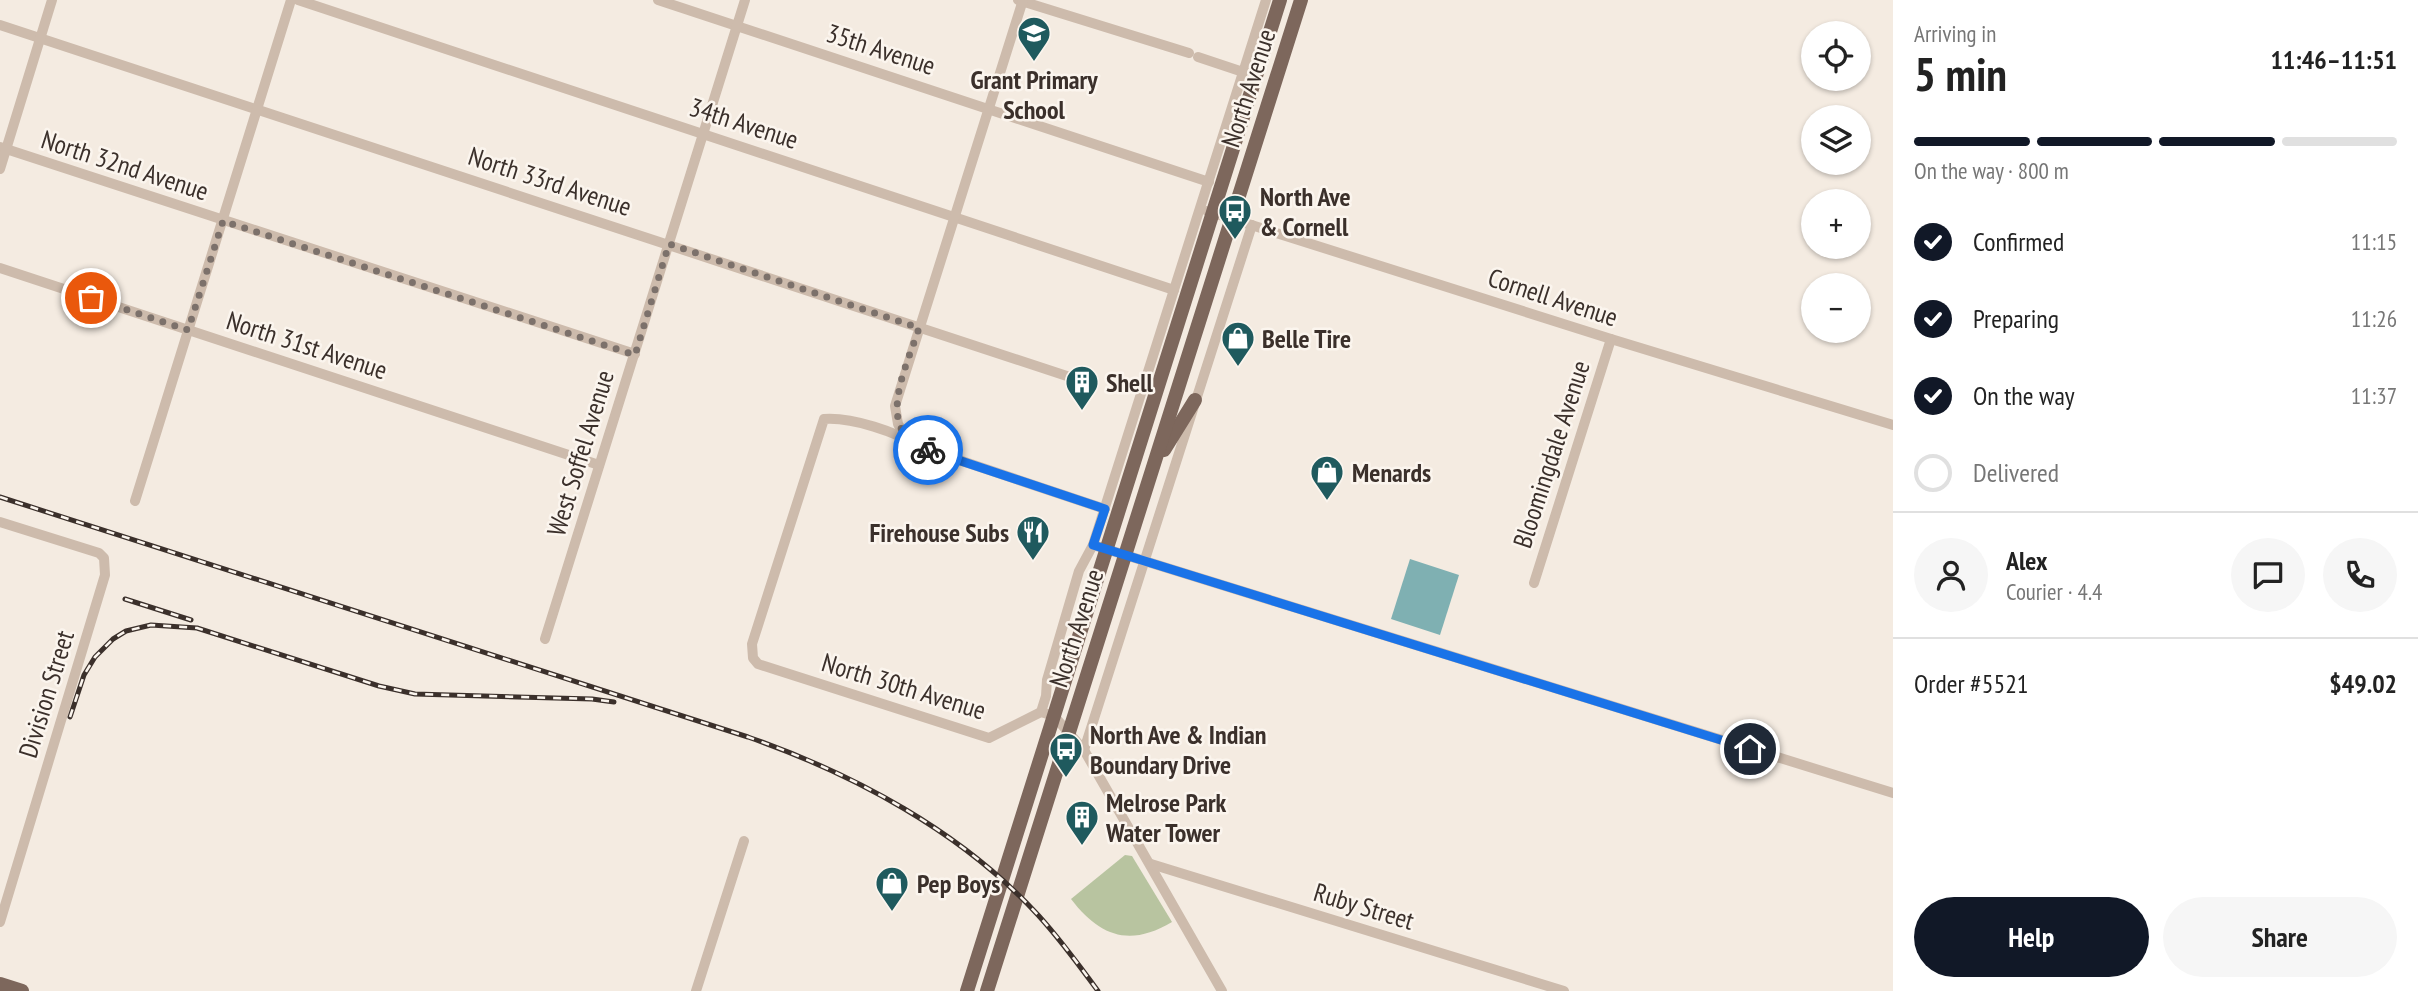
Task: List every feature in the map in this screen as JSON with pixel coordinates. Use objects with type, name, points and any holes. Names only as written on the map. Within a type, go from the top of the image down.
[{"type":"main road","name":"North Avenue","points":[[967,991],[1047,714],[1100,547],[1132,469],[1207,211],[1280,0]]},
{"type":"main road","name":"North Avenue","points":[[987,991],[1301,0]]},
{"type":"main road","points":[[1136,398],[1148,397],[1158,384]]},
{"type":"main road","points":[[1149,479],[1195,400]]},
{"type":"main road","points":[[1122,454],[1132,469]]},
{"type":"main road","points":[[0,984],[22,991]]},
{"type":"street","points":[[0,169],[3,148],[52,0]]},
{"type":"street","points":[[135,501],[291,0]]},
{"type":"street","name":"34th Avenue","points":[[298,0],[1174,290]]},
{"type":"street","name":"35th Avenue","points":[[658,0],[1209,181]]},
{"type":"street","name":"West Soffel Avenue","points":[[545,639],[745,0]]},
{"type":"street","name":"North Avenue","points":[[1100,547],[1105,509],[1136,398],[1174,290],[1207,211],[1209,181],[1266,0]]},
{"type":"street","points":[[1105,509],[920,447],[906,438],[898,424],[895,406],[1021,1],[1243,72]]},
{"type":"street","name":"North 33rd Avenue","points":[[0,25],[1085,382]]},
{"type":"street","name":"North 32nd Avenue","points":[[3,148],[635,355]]},
{"type":"street","name":"Cornell Avenue","points":[[1207,211],[1893,425]]},
{"type":"street","name":"North Avenue","points":[[1084,750],[1252,225]]},
{"type":"street","name":"North 31st Avenue","points":[[0,268],[600,465]]},
{"type":"street","name":"Bloomingdale Avenue","points":[[1534,583],[1611,339]]},
{"type":"street","name":"North 30th Avenue","points":[[906,438],[839,418],[824,419],[752,644],[753,658],[758,664],[989,738],[1047,714]]},
{"type":"street","name":"Division Street","points":[[0,522],[93,550],[104,558],[106,575],[0,922]]},
{"type":"street","points":[[1100,547],[1893,793]]},
{"type":"street","points":[[1047,714],[1084,750],[1222,991]]},
{"type":"street","points":[[696,991],[744,841]]},
{"type":"street","name":"Ruby Street","points":[[1151,863],[1564,991]]},
{"type":"green space","points":[[1125,855],[1132,856],[1172,922],[1143,934],[1117,934],[1093,922],[1071,899]]},
{"type":"water","points":[[1410,559],[1459,575],[1440,635],[1391,619]]},
{"type":"railway","points":[[0,497],[748,737],[827,769],[904,809],[976,857],[1038,915],[1098,991]]},
{"type":"railway","points":[[125,599],[191,620]]},
{"type":"railway","points":[[70,717],[84,675],[95,657],[113,639],[126,631],[151,625],[197,628],[379,686],[415,694],[592,699],[614,702]]},
{"type":"way so far","points":[[91,298],[188,330],[223,221],[635,355],[669,244],[919,328],[895,406],[898,424],[906,438],[928,450]]},
{"type":"place","name":"Grant Primary School","points":[[1034,63]]},
{"type":"place","name":"North Ave & Cornell","points":[[1235,241]]},
{"type":"place","name":"Belle Tire","points":[[1238,368]]},
{"type":"place","name":"Shell","points":[[1082,412]]},
{"type":"place","name":"Menards","points":[[1327,502]]},
{"type":"place","name":"Firehouse Subs","points":[[1033,562]]},
{"type":"place","name":"North Ave & Indian Boundary Drive","points":[[1066,779]]},
{"type":"place","name":"Melrose Park Water Tower","points":[[1082,847]]},
{"type":"place","name":"Pep Boys","points":[[892,913]]},
{"type":"route","points":[[928,450],[1105,509],[1093,545],[1750,749]]}]
